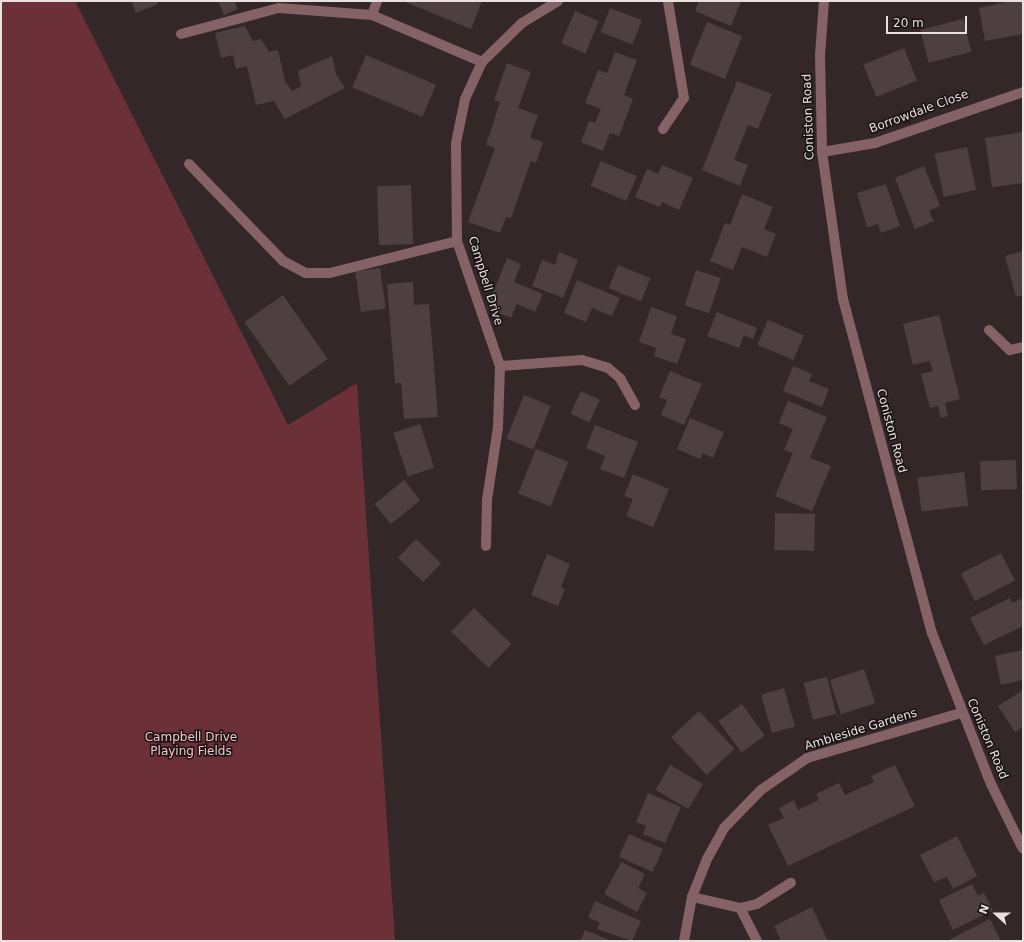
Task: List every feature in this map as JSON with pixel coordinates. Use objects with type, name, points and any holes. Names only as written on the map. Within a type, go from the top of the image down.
[{"type":"street","points":[[372,15],[377,1]]},
{"type":"street","name":"Campbell Drive","points":[[486,546],[487,500],[498,427],[500,366],[457,241],[456,143],[464,99],[482,62],[522,23],[558,1]]},
{"type":"street","points":[[663,129],[684,98],[668,1]]},
{"type":"street","name":"Coniston Road","points":[[824,1],[820,55],[822,152],[843,299],[915,574],[961,713],[1023,849]]},
{"type":"street","points":[[181,34],[279,8],[372,15],[482,62]]},
{"type":"street","name":"Borrowdale Close","points":[[822,152],[875,143],[1023,92]]},
{"type":"street","points":[[189,164],[283,261],[306,273],[330,273],[457,241]]},
{"type":"street","points":[[988,330],[1010,350],[1023,347]]},
{"type":"street","points":[[500,366],[582,360],[608,368],[620,378],[635,405]]},
{"type":"street","name":"Ambleside Gardens","points":[[684,941],[692,897],[724,828],[761,790],[807,758],[961,713]]},
{"type":"street","points":[[692,897],[740,908],[757,904],[791,884]]},
{"type":"street","points":[[740,908],[757,941]]},
{"type":"green space","name":"Campbell Drive Playing Fields","points":[[1,1],[75,1],[288,425],[357,383],[395,941],[1,941]]},
{"type":"building","points":[[131,1],[157,1],[158,4],[136,13]]},
{"type":"building","points":[[218,1],[234,1],[238,9],[224,15]]},
{"type":"building","points":[[403,1],[482,1],[471,29]]},
{"type":"building","points":[[699,1],[741,1],[731,26],[695,11]]},
{"type":"building","points":[[1011,1],[1023,1],[1023,34],[985,41],[979,8]]},
{"type":"building","points":[[610,8],[642,20],[632,44],[601,32]]},
{"type":"building","points":[[575,11],[599,21],[585,53],[561,43]]},
{"type":"building","points":[[963,19],[971,52],[929,63],[920,30]]},
{"type":"building","points":[[707,22],[742,36],[725,79],[690,65]]},
{"type":"building","points":[[245,26],[253,41],[261,39],[269,52],[278,50],[285,81],[292,91],[301,86],[298,71],[332,56],[336,74],[345,88],[285,119],[274,101],[256,105],[247,66],[236,69],[233,55],[221,58],[215,33]]},
{"type":"building","points":[[904,48],[917,80],[876,97],[863,64]]},
{"type":"building","points":[[615,52],[637,60],[624,95],[633,99],[619,136],[610,133],[603,151],[581,142],[589,121],[595,123],[601,109],[585,103],[598,70],[607,73]]},
{"type":"building","points":[[366,55],[436,85],[422,117],[352,87]]},
{"type":"building","points":[[507,63],[531,72],[518,108],[538,115],[530,138],[543,142],[536,163],[531,161],[511,218],[506,217],[500,233],[468,222],[495,148],[486,145],[500,102],[494,100]]},
{"type":"building","points":[[737,81],[772,94],[758,129],[748,125],[734,160],[748,165],[740,186],[702,170]]},
{"type":"building","points":[[1023,132],[1023,183],[992,187],[985,138]]},
{"type":"building","points":[[967,147],[976,190],[944,197],[935,154]]},
{"type":"building","points":[[601,161],[637,176],[626,201],[590,186]]},
{"type":"building","points":[[662,165],[693,178],[679,210],[662,202],[660,207],[635,197],[647,169],[658,174]]},
{"type":"building","points":[[924,166],[940,206],[929,211],[934,221],[915,229],[895,178]]},
{"type":"building","points":[[886,184],[900,226],[881,233],[878,224],[867,227],[857,193]]},
{"type":"building","points":[[411,185],[413,244],[379,245],[377,186]]},
{"type":"building","points":[[742,194],[773,207],[764,229],[776,234],[767,257],[742,247],[733,270],[710,261],[725,223],[730,225]]},
{"type":"building","points":[[1023,251],[1023,295],[1016,297],[1005,256]]},
{"type":"building","points":[[559,252],[578,260],[563,298],[532,286],[542,260],[555,265]]},
{"type":"building","points":[[507,258],[521,264],[514,282],[543,294],[535,312],[517,304],[511,318],[487,308]]},
{"type":"building","points":[[618,265],[650,278],[641,301],[609,288]]},
{"type":"building","points":[[380,268],[386,309],[361,312],[355,271]]},
{"type":"building","points":[[696,270],[721,278],[709,313],[685,305]]},
{"type":"building","points":[[577,280],[620,298],[612,316],[592,308],[586,322],[564,313]]},
{"type":"building","points":[[413,282],[414,305],[429,304],[438,417],[404,419],[401,383],[395,383],[387,284]]},
{"type":"building","points":[[283,295],[328,359],[289,386],[244,322]]},
{"type":"building","points":[[651,307],[677,316],[671,334],[686,339],[677,364],[654,356],[656,348],[639,342]]},
{"type":"building","points":[[717,312],[757,328],[753,339],[744,335],[739,348],[707,336]]},
{"type":"building","points":[[939,315],[960,399],[945,403],[948,416],[941,418],[938,406],[930,408],[921,374],[933,371],[930,361],[913,365],[903,324]]},
{"type":"building","points":[[768,320],[804,335],[793,360],[757,345]]},
{"type":"building","points":[[793,366],[812,374],[809,381],[829,389],[822,407],[783,391]]},
{"type":"building","points":[[670,371],[702,384],[684,425],[661,415],[667,400],[659,397]]},
{"type":"building","points":[[581,391],[600,400],[589,423],[570,414]]},
{"type":"building","points":[[524,395],[551,406],[533,449],[506,439]]},
{"type":"building","points":[[788,401],[827,417],[810,458],[831,466],[812,511],[775,496],[793,453],[784,450],[793,429],[779,423]]},
{"type":"building","points":[[690,418],[724,432],[713,458],[703,453],[700,459],[677,449]]},
{"type":"building","points":[[420,424],[434,468],[408,476],[393,433]]},
{"type":"building","points":[[595,425],[638,442],[624,478],[600,469],[605,456],[586,448]]},
{"type":"building","points":[[536,449],[568,462],[550,507],[518,494]]},
{"type":"building","points":[[1016,460],[1017,489],[981,490],[980,461]]},
{"type":"building","points":[[964,472],[968,506],[921,511],[917,478]]},
{"type":"building","points":[[633,474],[669,489],[653,527],[626,516],[633,499],[624,496]]},
{"type":"building","points":[[404,480],[420,500],[391,524],[374,504]]},
{"type":"building","points":[[775,513],[815,514],[814,551],[774,550]]},
{"type":"building","points":[[416,539],[441,563],[423,582],[398,558]]},
{"type":"building","points":[[1001,553],[1015,581],[975,601],[961,573]]},
{"type":"building","points":[[547,554],[570,564],[561,587],[565,589],[558,606],[531,595]]},
{"type":"building","points":[[1010,598],[1012,603],[1023,598],[1023,626],[984,645],[970,618]]},
{"type":"building","points":[[474,608],[511,644],[488,668],[451,632]]},
{"type":"building","points":[[1023,650],[1023,680],[1001,685],[995,656]]},
{"type":"building","points":[[864,669],[875,703],[841,714],[830,680]]},
{"type":"building","points":[[827,677],[836,714],[813,720],[804,683]]},
{"type":"building","points":[[784,688],[795,726],[772,733],[761,695]]},
{"type":"building","points":[[1023,690],[1023,727],[1015,732],[998,706]]},
{"type":"building","points":[[742,704],[765,736],[741,753],[719,721]]},
{"type":"building","points":[[699,711],[734,749],[707,775],[671,737]]},
{"type":"building","points":[[670,765],[703,784],[688,809],[656,790]]},
{"type":"building","points":[[895,765],[915,806],[788,866],[768,825],[784,818],[779,808],[794,800],[798,810],[819,800],[816,794],[839,783],[845,795],[874,782],[871,776]]},
{"type":"building","points":[[648,793],[681,807],[665,843],[643,834],[646,826],[636,822]]},
{"type":"building","points":[[629,834],[663,849],[653,872],[619,857]]},
{"type":"building","points":[[957,836],[977,876],[953,889],[947,877],[934,882],[920,855]]},
{"type":"building","points":[[621,862],[645,874],[638,888],[647,893],[637,912],[604,894]]},
{"type":"building","points":[[972,884],[978,896],[984,893],[993,910],[953,930],[939,900]]},
{"type":"building","points":[[595,901],[641,921],[632,941],[597,929],[600,923],[588,917]]},
{"type":"building","points":[[812,907],[828,941],[781,941],[774,926]]},
{"type":"building","points":[[990,919],[1001,941],[949,940]]},
{"type":"building","points":[[585,930],[612,941],[580,941]]}]
